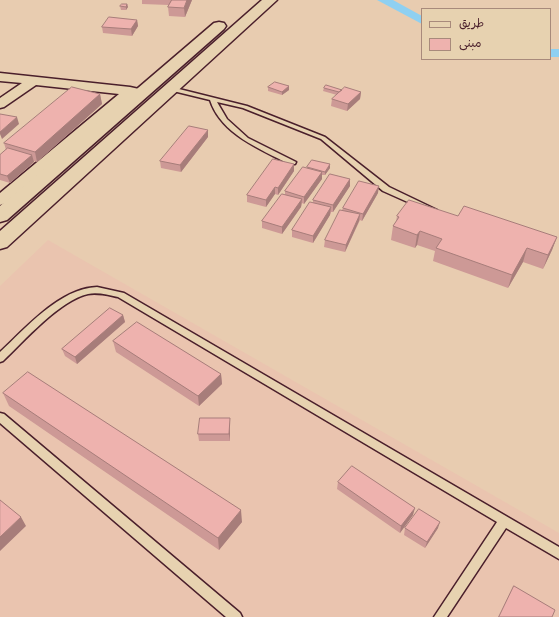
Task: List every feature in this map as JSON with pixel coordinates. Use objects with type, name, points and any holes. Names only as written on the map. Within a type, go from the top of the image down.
[{"type":"main road","points":[[0,216],[12,190],[251,0]]},
{"type":"main road","points":[[0,242],[270,0]]},
{"type":"street","points":[[0,77],[32,82],[135,92]]},
{"type":"street","points":[[0,104],[32,82]]},
{"type":"street","points":[[0,200],[12,190]]},
{"type":"lane","points":[[171,89],[213,101],[245,107],[323,138],[386,188],[441,213]]},
{"type":"lane","points":[[213,101],[224,120],[246,139],[292,162]]},
{"type":"lane","points":[[0,358],[70,297],[87,291],[106,290],[121,295],[559,553]]},
{"type":"lane","points":[[0,417],[236,617]]},
{"type":"lane","points":[[440,617],[504,521]]},
{"type":"shaded area","points":[[48,240],[559,533],[559,617],[0,617],[0,286]]},
{"type":"building","points":[[172,0],[187,0],[184,8],[168,7]]},
{"type":"building","points":[[122,4],[127,4],[126,7],[120,6]]},
{"type":"building","points":[[109,17],[137,20],[131,29],[102,27]]},
{"type":"building","points":[[275,82],[289,86],[282,92],[268,87]]},
{"type":"building","points":[[326,85],[342,90],[339,92],[324,88]]},
{"type":"building","points":[[72,87],[100,94],[35,152],[4,143]]},
{"type":"building","points":[[345,87],[361,92],[348,104],[332,99]]},
{"type":"building","points":[[0,114],[17,117],[0,132]]},
{"type":"building","points":[[189,126],[208,130],[180,165],[160,161]]},
{"type":"building","points":[[8,148],[32,155],[7,176],[0,174],[0,155]]},
{"type":"building","points":[[273,159],[294,164],[278,188],[275,187],[266,200],[247,195]]},
{"type":"building","points":[[312,160],[330,164],[325,172],[307,167]]},
{"type":"building","points":[[303,167],[322,172],[304,197],[285,191]]},
{"type":"building","points":[[330,174],[350,179],[333,205],[313,200]]},
{"type":"building","points":[[359,181],[379,186],[363,214],[343,208]]},
{"type":"building","points":[[282,194],[302,199],[282,227],[262,221]]},
{"type":"building","points":[[409,200],[458,216],[464,206],[557,237],[548,255],[527,248],[512,275],[436,248],[442,239],[420,231],[417,235],[393,226],[399,217],[397,216]]},
{"type":"building","points":[[310,202],[331,207],[313,236],[292,230]]},
{"type":"building","points":[[340,210],[360,214],[346,245],[325,240]]},
{"type":"building","points":[[110,308],[123,315],[75,357],[62,349]]},
{"type":"building","points":[[137,322],[221,374],[198,396],[113,341]]},
{"type":"building","points":[[28,372],[241,510],[218,538],[3,393]]},
{"type":"building","points":[[200,418],[230,418],[229,434],[198,434]]},
{"type":"building","points":[[352,466],[415,508],[401,526],[338,482]]},
{"type":"building","points":[[0,500],[21,517],[0,537]]},
{"type":"building","points":[[419,509],[440,522],[427,542],[405,528]]},
{"type":"building","points":[[514,586],[555,610],[552,617],[499,617]]},
{"type":"waterway","points":[[382,0],[389,2],[421,20]]},
{"type":"waterway","points":[[551,53],[559,53]]}]
